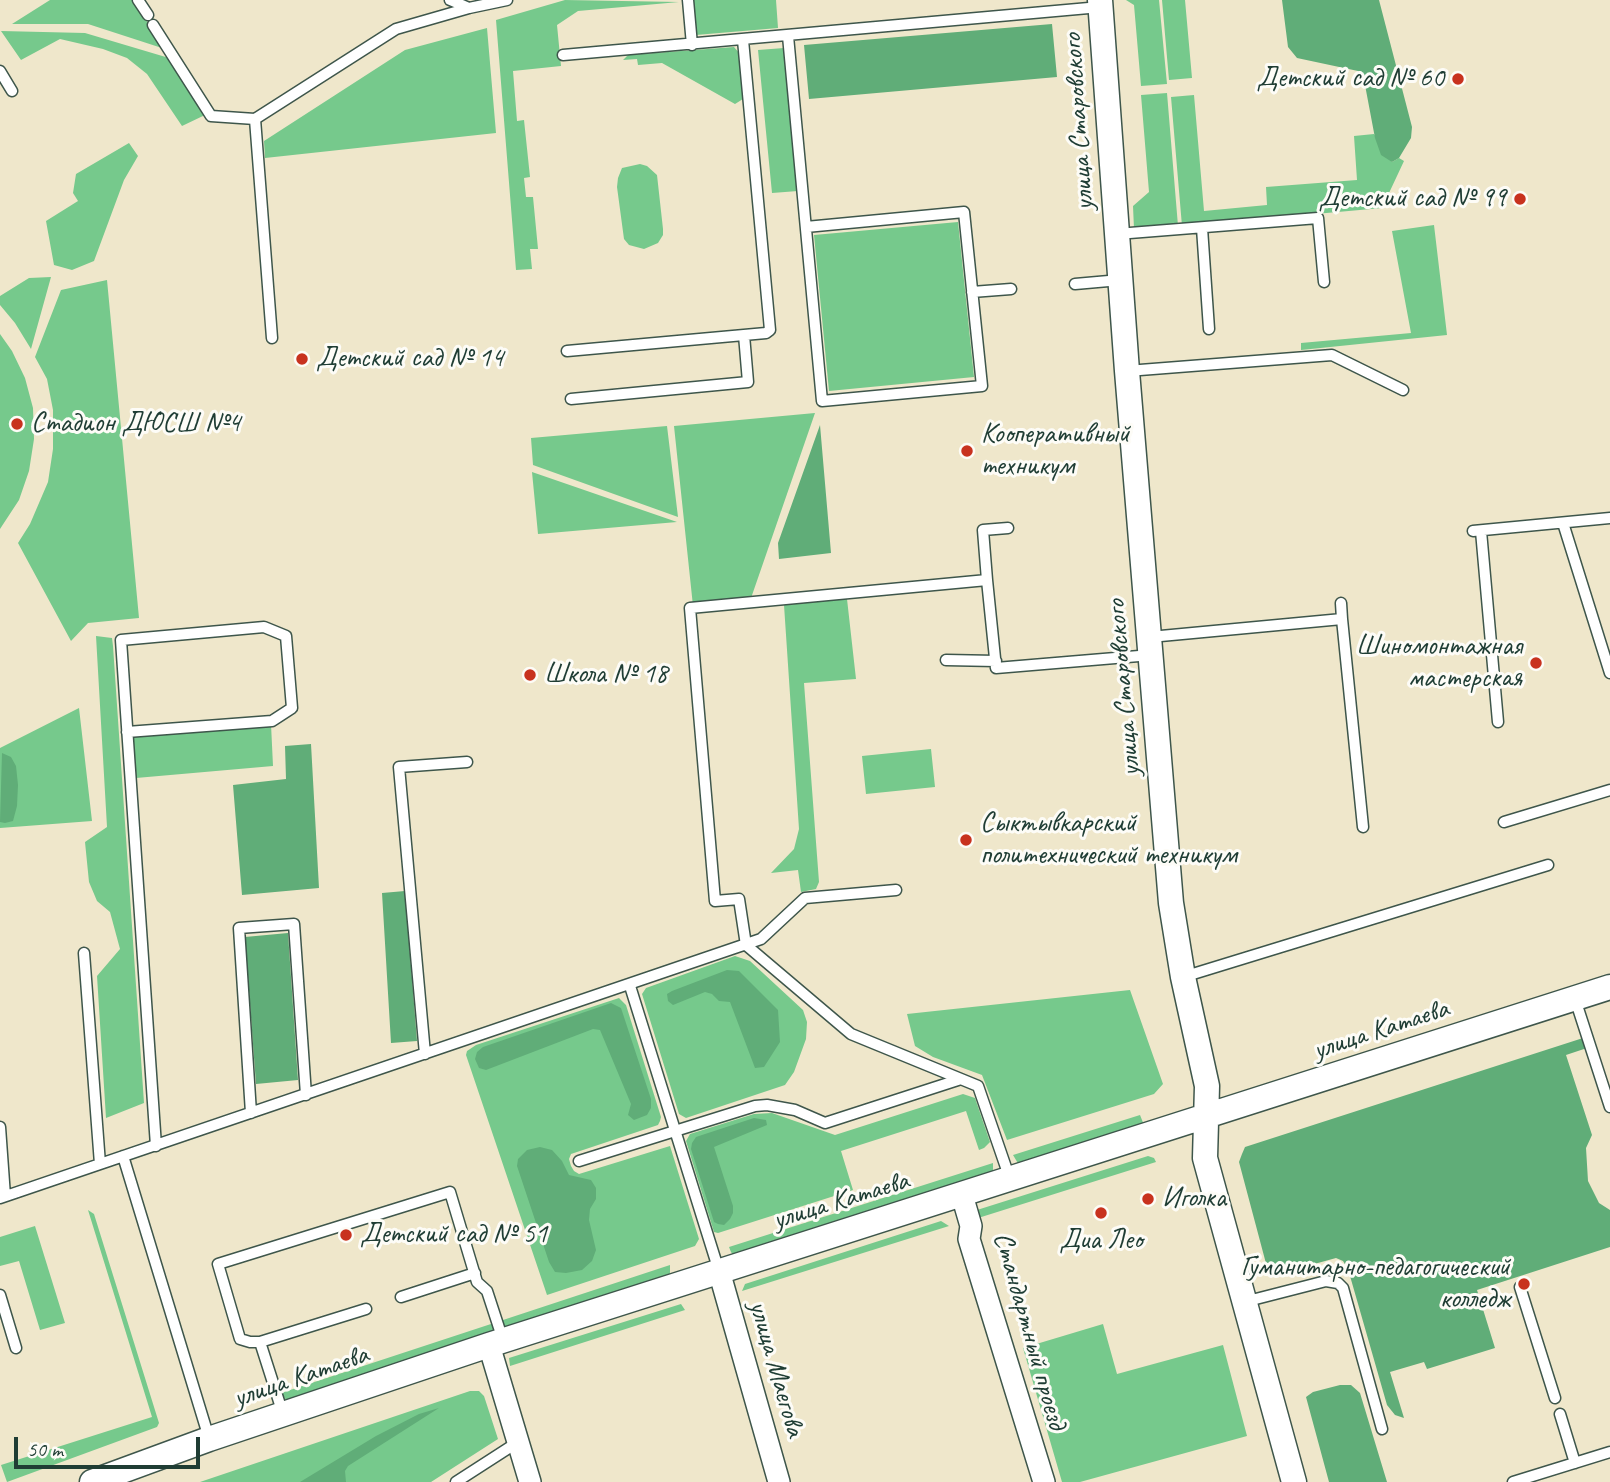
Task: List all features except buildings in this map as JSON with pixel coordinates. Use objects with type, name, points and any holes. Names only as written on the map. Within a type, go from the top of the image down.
[{"type":"street","name":"улица Старовского","points":[[1100,4],[1171,903],[1183,977],[1207,1086],[1205,1158],[1294,1482]]},
{"type":"street","name":"улица Катаева","points":[[92,1482],[209,1439],[496,1343],[1610,987]]},
{"type":"street","name":"Стандартный проезд","points":[[962,1195],[971,1226],[969,1239],[1044,1482]]},
{"type":"street","name":"улица Маегова","points":[[719,1271],[779,1482]]},
{"type":"street","points":[[496,1343],[518,1442],[530,1482]]},
{"type":"lane","points":[[138,0],[211,116],[255,119],[396,29],[507,0]]},
{"type":"lane","points":[[450,0],[469,8]]},
{"type":"lane","points":[[688,0],[692,45]]},
{"type":"lane","points":[[563,55],[788,36],[1100,4]]},
{"type":"lane","points":[[788,36],[822,401],[982,386],[964,212],[806,226]]},
{"type":"lane","points":[[567,351],[766,333],[771,330],[743,40]]},
{"type":"lane","points":[[0,71],[12,92]]},
{"type":"lane","points":[[255,119],[272,338]]},
{"type":"lane","points":[[1117,234],[1318,218],[1324,282]]},
{"type":"lane","points":[[1202,228],[1209,329]]},
{"type":"lane","points":[[1075,284],[1120,280]]},
{"type":"lane","points":[[972,292],[1011,289]]},
{"type":"lane","points":[[571,398],[748,382],[744,335]]},
{"type":"lane","points":[[1127,371],[1332,355],[1403,390]]},
{"type":"lane","points":[[1498,722],[1477,531],[1610,518]]},
{"type":"lane","points":[[1563,523],[1610,673]]},
{"type":"lane","points":[[1008,528],[984,530],[996,667],[1342,619]]},
{"type":"lane","points":[[987,580],[690,608],[715,901],[739,898],[746,945],[851,1034],[978,1086],[1010,1179]]},
{"type":"lane","points":[[1341,603],[1363,827]]},
{"type":"lane","points":[[127,732],[272,721],[292,708],[286,636],[264,627],[121,640],[127,732],[156,1146]]},
{"type":"lane","points":[[946,660],[996,661]]},
{"type":"lane","points":[[425,1054],[399,768],[467,762]]},
{"type":"lane","points":[[1504,822],[1610,790]]},
{"type":"lane","points":[[1183,977],[1548,865]]},
{"type":"lane","points":[[0,1127],[3,1197],[746,945],[761,939],[806,898],[896,890]]},
{"type":"lane","points":[[251,1113],[239,928],[294,924],[306,1095]]},
{"type":"lane","points":[[84,953],[100,1164]]},
{"type":"lane","points":[[630,986],[719,1271]]},
{"type":"lane","points":[[1575,999],[1610,1107]]},
{"type":"lane","points":[[579,1161],[755,1106],[767,1105],[795,1110],[825,1123],[961,1079]]},
{"type":"lane","points":[[124,1156],[209,1439]]},
{"type":"lane","points":[[366,1308],[260,1342],[250,1342],[240,1339],[218,1264],[450,1192],[477,1282],[487,1291],[496,1343]]},
{"type":"lane","points":[[401,1297],[475,1273]]},
{"type":"lane","points":[[1244,1302],[1326,1281],[1338,1283],[1343,1288],[1382,1429]]},
{"type":"lane","points":[[1520,1287],[1555,1398]]},
{"type":"lane","points":[[0,1296],[16,1348]]},
{"type":"lane","points":[[260,1342],[283,1414]]},
{"type":"lane","points":[[1560,1413],[1575,1463]]},
{"type":"lane","points":[[456,1482],[518,1442]]},
{"type":"lane","points":[[1513,1482],[1610,1452]]},
{"type":"green space","points":[[50,0],[133,0],[165,49],[88,24],[12,24]]},
{"type":"green space","points":[[565,0],[679,2],[578,11],[557,25],[561,66],[513,71],[517,121],[524,120],[530,177],[524,178],[526,197],[533,197],[538,249],[530,249],[532,269],[516,270],[496,20]]},
{"type":"green space","points":[[692,0],[776,0],[778,28],[696,35]]},
{"type":"green space","points":[[1126,0],[1159,0],[1167,84],[1141,86],[1134,5]]},
{"type":"green space","points":[[1162,0],[1185,0],[1192,78],[1169,80]]},
{"type":"green space","points":[[1282,0],[1379,0],[1412,127],[1411,138],[1399,158],[1392,162],[1381,155],[1365,85],[1358,71],[1297,58],[1288,47]]},
{"type":"green space","points":[[1052,24],[1057,77],[809,99],[804,45]]},
{"type":"green space","points":[[487,28],[496,133],[265,158],[264,141],[405,50]]},
{"type":"green space","points":[[1,31],[85,33],[169,58],[205,115],[182,126],[147,74],[127,58],[103,49],[60,39],[21,60]]},
{"type":"green space","points":[[734,47],[740,54],[743,99],[735,104],[662,63],[638,65],[637,59],[623,60],[628,55]]},
{"type":"green space","points":[[784,48],[798,191],[772,193],[758,50]]},
{"type":"green space","points":[[1167,93],[1178,226],[1134,229],[1133,206],[1149,192],[1141,95]]},
{"type":"green space","points":[[1194,95],[1204,211],[1267,205],[1266,187],[1357,180],[1354,136],[1374,134],[1392,162],[1399,158],[1404,161],[1382,208],[1182,226],[1171,97]]},
{"type":"green space","points":[[129,143],[138,156],[124,180],[94,261],[72,270],[54,265],[46,221],[78,201],[73,193],[76,174]]},
{"type":"green space","points":[[640,164],[647,166],[657,175],[663,229],[658,243],[644,249],[629,245],[624,239],[617,187],[622,168]]},
{"type":"green space","points":[[958,222],[974,377],[829,391],[814,235]]},
{"type":"green space","points":[[1434,225],[1447,335],[1301,350],[1301,343],[1411,333],[1392,231]]},
{"type":"green space","points":[[51,277],[31,349],[0,305],[0,296],[29,278]]},
{"type":"green space","points":[[107,280],[139,618],[88,623],[71,641],[18,543],[30,524],[48,482],[53,449],[53,410],[47,379],[35,357],[61,290]]},
{"type":"green space","name":"Стадион ДЮСШ №4","points":[[0,334],[25,378],[33,408],[34,439],[29,471],[19,500],[0,529]]},
{"type":"green space","points":[[815,413],[750,601],[693,606],[674,426]]},
{"type":"green space","points":[[820,425],[831,553],[779,559],[778,543]]},
{"type":"green space","points":[[667,426],[678,517],[533,465],[531,438]]},
{"type":"green space","points":[[532,472],[677,522],[538,534]]},
{"type":"green space","points":[[847,599],[856,679],[804,683],[819,882],[816,889],[801,892],[798,870],[771,873],[794,849],[799,829],[784,605]]},
{"type":"green space","points":[[96,636],[112,638],[113,646],[144,1103],[106,1118],[97,976],[120,949],[110,912],[97,901],[89,882],[85,842],[107,827]]},
{"type":"green space","points":[[79,708],[92,821],[0,828],[0,748]]},
{"type":"green space","points":[[271,724],[273,766],[136,778],[132,735]]},
{"type":"green space","points":[[311,744],[319,888],[242,895],[233,785],[286,779],[285,746]]},
{"type":"green space","points":[[931,749],[935,787],[866,794],[862,756]]},
{"type":"green space","points":[[2,753],[11,757],[16,766],[18,785],[13,821],[5,823],[0,822]]},
{"type":"green space","points":[[405,891],[417,1041],[391,1043],[382,893]]},
{"type":"green space","points":[[288,933],[298,1080],[256,1084],[245,937]]},
{"type":"green space","points":[[735,956],[750,961],[803,1010],[807,1022],[806,1039],[794,1072],[785,1085],[686,1118],[679,1114],[642,994],[646,988]]},
{"type":"green space","points":[[727,970],[739,971],[778,1010],[780,1042],[764,1067],[755,1068],[730,1002],[719,1001],[712,994],[705,992],[673,1005],[668,1001],[667,994],[672,991]]},
{"type":"green space","points":[[1130,990],[1163,1084],[1154,1094],[1007,1140],[982,1075],[933,1057],[915,1046],[907,1014]]},
{"type":"green space","points":[[619,998],[626,1005],[660,1121],[658,1125],[571,1154],[571,1166],[579,1174],[670,1146],[699,1239],[695,1246],[547,1295],[466,1055],[467,1051],[476,1045]]},
{"type":"green space","points":[[611,1003],[621,1008],[651,1099],[651,1108],[647,1115],[634,1120],[628,1115],[631,1104],[600,1030],[593,1029],[486,1070],[479,1068],[475,1059],[477,1052],[483,1047]]},
{"type":"green space","points":[[1583,1038],[1587,1048],[1566,1055],[1592,1135],[1586,1148],[1588,1181],[1599,1203],[1610,1210],[1610,1247],[1477,1290],[1495,1348],[1427,1369],[1424,1362],[1390,1372],[1404,1418],[1395,1415],[1387,1405],[1348,1269],[1343,1261],[1336,1258],[1278,1274],[1268,1271],[1239,1162],[1245,1147]]},
{"type":"green space","points":[[963,1094],[975,1098],[990,1142],[984,1148],[979,1150],[966,1111],[841,1151],[853,1190],[718,1233],[714,1232],[686,1141],[690,1134],[754,1114],[772,1113],[835,1135]]},
{"type":"green space","points":[[1140,1115],[1144,1125],[1019,1165],[1013,1155]]},
{"type":"green space","points":[[754,1118],[766,1120],[767,1125],[714,1147],[733,1206],[730,1219],[724,1225],[718,1224],[714,1222],[691,1149],[692,1143],[696,1137]]},
{"type":"green space","points":[[540,1147],[552,1150],[569,1175],[591,1180],[596,1188],[596,1199],[590,1209],[589,1220],[596,1250],[592,1261],[582,1270],[555,1272],[549,1262],[517,1166],[518,1159],[527,1150]]},
{"type":"green space","points":[[1148,1156],[1156,1162],[975,1219],[977,1210]]},
{"type":"green space","points":[[993,1163],[993,1172],[733,1255],[729,1247]]},
{"type":"green space","points":[[88,1210],[94,1214],[159,1423],[157,1427],[7,1482],[1,1465],[152,1417]]},
{"type":"green space","points":[[941,1221],[949,1226],[742,1291],[745,1284]]},
{"type":"green space","points":[[35,1226],[65,1323],[40,1330],[19,1261],[0,1266],[0,1237]]},
{"type":"green space","points":[[670,1265],[667,1278],[504,1330],[500,1321]]},
{"type":"green space","points":[[681,1304],[685,1310],[510,1366],[509,1358]]},
{"type":"green space","points":[[494,1323],[493,1332],[286,1400],[281,1393]]},
{"type":"green space","points":[[1103,1324],[1117,1374],[1223,1345],[1247,1436],[1080,1482],[1062,1482],[1023,1348]]},
{"type":"green space","points":[[1351,1385],[1360,1393],[1387,1482],[1329,1482],[1306,1397],[1313,1392]]},
{"type":"green space","points":[[470,1391],[479,1391],[484,1396],[498,1439],[431,1482],[200,1482]]},
{"type":"green space","points":[[439,1408],[348,1466],[345,1471],[346,1482],[300,1482],[376,1436],[419,1414]]},
{"type":"place","name":"Детский сад № 60","points":[[1458,79]]},
{"type":"place","name":"Детский сад № 99","points":[[1520,199]]},
{"type":"place","name":"Детский сад № 14","points":[[302,359]]},
{"type":"place","name":"Стадион ДЮСШ №4","points":[[17,424]]},
{"type":"place","name":"Кооперативный техникум","points":[[967,451]]},
{"type":"place","name":"Шиномонтажная мастерская","points":[[1536,663]]},
{"type":"place","name":"Школа № 18","points":[[530,675]]},
{"type":"place","name":"Сыктывкарский политехнический техникум","points":[[966,840]]},
{"type":"place","name":"Иголка","points":[[1148,1199]]},
{"type":"place","name":"Диа Лео","points":[[1101,1213]]},
{"type":"place","name":"Детский сад № 51","points":[[346,1235]]},
{"type":"place","name":"Гуманитарно-педагогический колледж","points":[[1524,1284]]}]
